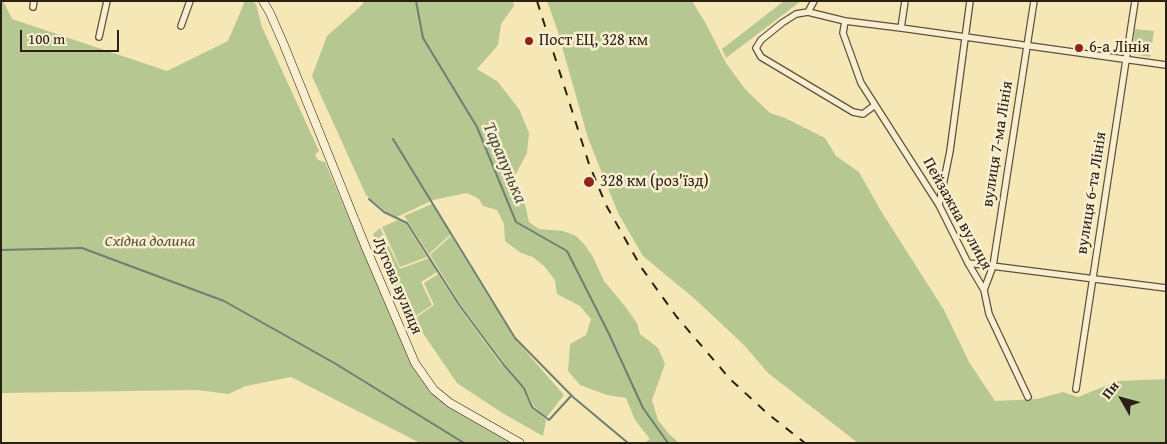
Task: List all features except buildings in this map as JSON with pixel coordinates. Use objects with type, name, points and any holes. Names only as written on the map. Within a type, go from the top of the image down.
[{"type":"street","points":[[99,37],[107,1]]},
{"type":"street","points":[[181,26],[190,1]]},
{"type":"street","name":"Лугова вулиця","points":[[262,1],[270,13],[284,45],[415,364],[434,390],[450,404],[520,443]]},
{"type":"street","points":[[901,28],[905,1]]},
{"type":"street","points":[[940,205],[950,151],[970,1]]},
{"type":"street","name":"вулиця 7-ма Лінія","points":[[984,290],[993,266],[1034,1]]},
{"type":"street","name":"вулиця 6-та Лінія","points":[[1076,389],[1135,1]]},
{"type":"street","points":[[808,12],[811,2]]},
{"type":"street","points":[[876,105],[863,114],[853,112],[761,57],[756,48],[761,40],[796,14],[808,12],[845,21],[1166,65]]},
{"type":"street","name":"Пейзажна вулиця","points":[[845,21],[843,33],[861,83],[940,205],[968,263],[984,290],[989,314],[1028,397]]},
{"type":"street","points":[[968,263],[1166,288]]},
{"type":"green space","name":"Східна долина","points":[[1,1],[3,1],[12,19],[167,71],[228,41],[245,1],[252,1],[256,4],[262,27],[319,151],[315,155],[318,160],[325,162],[412,365],[432,391],[514,443],[420,443],[291,377],[246,386],[228,394],[198,390],[1,393]]},
{"type":"green space","points":[[363,1],[513,1],[514,6],[501,24],[498,45],[477,69],[497,81],[519,109],[529,133],[527,153],[512,181],[523,196],[529,222],[539,229],[563,231],[576,236],[593,257],[604,281],[637,323],[640,334],[658,348],[665,364],[652,400],[658,420],[679,443],[644,443],[650,439],[635,420],[626,398],[607,395],[580,385],[568,371],[570,344],[586,335],[591,319],[580,306],[557,294],[555,280],[544,266],[533,257],[521,253],[505,241],[504,224],[497,210],[483,206],[479,199],[467,193],[433,200],[397,217],[385,211],[366,195],[312,76],[327,36],[363,4]]},
{"type":"green space","points":[[547,1],[692,1],[726,63],[745,89],[770,113],[785,118],[825,138],[836,156],[859,172],[881,211],[944,310],[969,362],[995,401],[1037,399],[1063,392],[1078,397],[1118,381],[1166,379],[1166,443],[858,443],[768,373],[744,345],[696,300],[643,256],[618,213],[588,138],[557,29]]},
{"type":"green space","points":[[784,1],[801,1],[726,58],[722,49]]},
{"type":"green space","points":[[1135,29],[1154,31],[1150,57],[1132,54]]},
{"type":"green space","points":[[432,204],[451,234],[429,254],[404,216]]},
{"type":"green space","points":[[398,220],[406,224],[427,257],[400,267],[382,227]]},
{"type":"green space","points":[[380,228],[400,269],[429,258],[437,272],[421,282],[432,305],[413,318],[398,293],[373,234]]},
{"type":"green space","points":[[451,236],[514,338],[564,395],[546,418],[533,405],[525,387],[503,362],[461,305],[430,255]]},
{"type":"green space","points":[[438,274],[459,307],[500,363],[523,388],[531,407],[546,420],[543,436],[504,414],[457,383],[418,326],[414,319],[434,305],[424,283]]},
{"type":"waterway","name":"Тарапунька","points":[[416,1],[423,38],[477,127],[516,222],[567,251],[609,334],[643,408],[668,443]]},
{"type":"waterway","points":[[393,139],[515,338],[573,397],[628,443]]},
{"type":"waterway","points":[[369,199],[384,212],[407,223],[460,306],[503,364],[524,388],[532,407],[549,420],[571,396]]},
{"type":"waterway","name":"Тарапунька","points":[[1,250],[82,248],[224,301],[336,364],[464,443]]},
{"type":"railway","points":[[537,1],[589,164],[606,205],[641,267],[676,316],[730,379],[768,414],[805,443]]},
{"type":"place","name":"Пост ЕЦ, 328 км","points":[[529,41]]},
{"type":"place","name":"6-а Лінія","points":[[1079,48]]},
{"type":"place","name":"328 км (роз'їзд)","points":[[589,182]]}]
